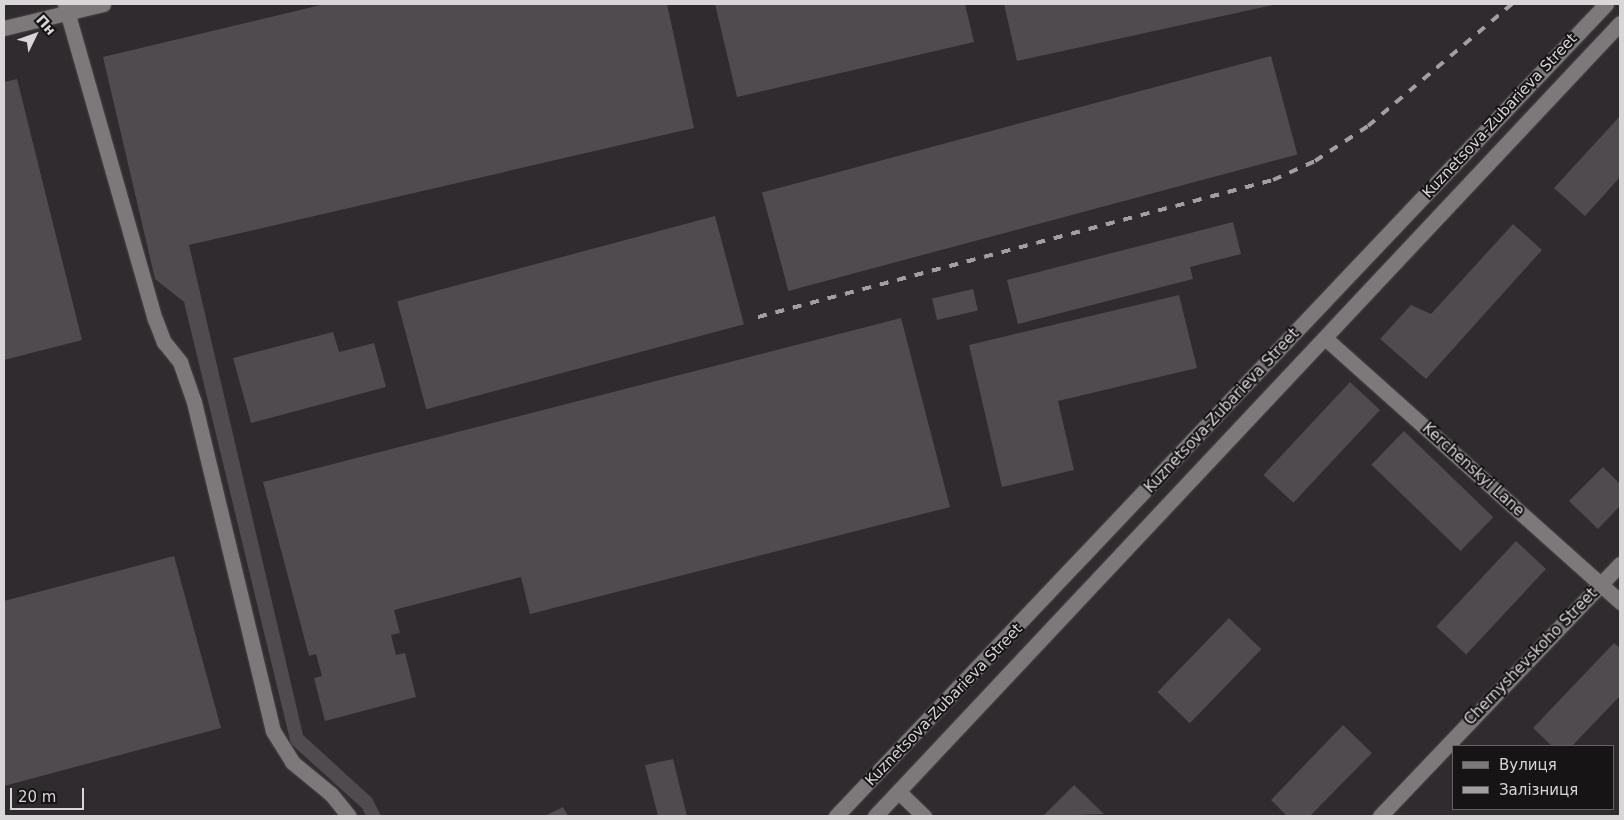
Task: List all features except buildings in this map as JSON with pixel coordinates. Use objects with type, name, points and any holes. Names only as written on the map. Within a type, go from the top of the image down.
[{"type":"main road","points":[[4,28],[66,8],[103,4]]},
{"type":"main road","name":"Kuznetsova-Zubarieva Street","points":[[836,816],[1606,4]]},
{"type":"main road","points":[[66,8],[155,318],[164,342],[180,362],[194,402],[273,732],[292,762],[331,794],[348,816]]},
{"type":"main road","name":"Kuznetsova-Zubarieva Street","points":[[875,816],[1620,23]]},
{"type":"main road","name":"Kerchenskyi Lane","points":[[1325,338],[1620,602]]},
{"type":"main road","name":"Chernyshevskoho Street","points":[[1380,816],[1620,564]]},
{"type":"main road","points":[[899,792],[924,816]]},
{"type":"railway","points":[[758,317],[1273,180],[1315,161],[1368,126],[1512,4]]}]
